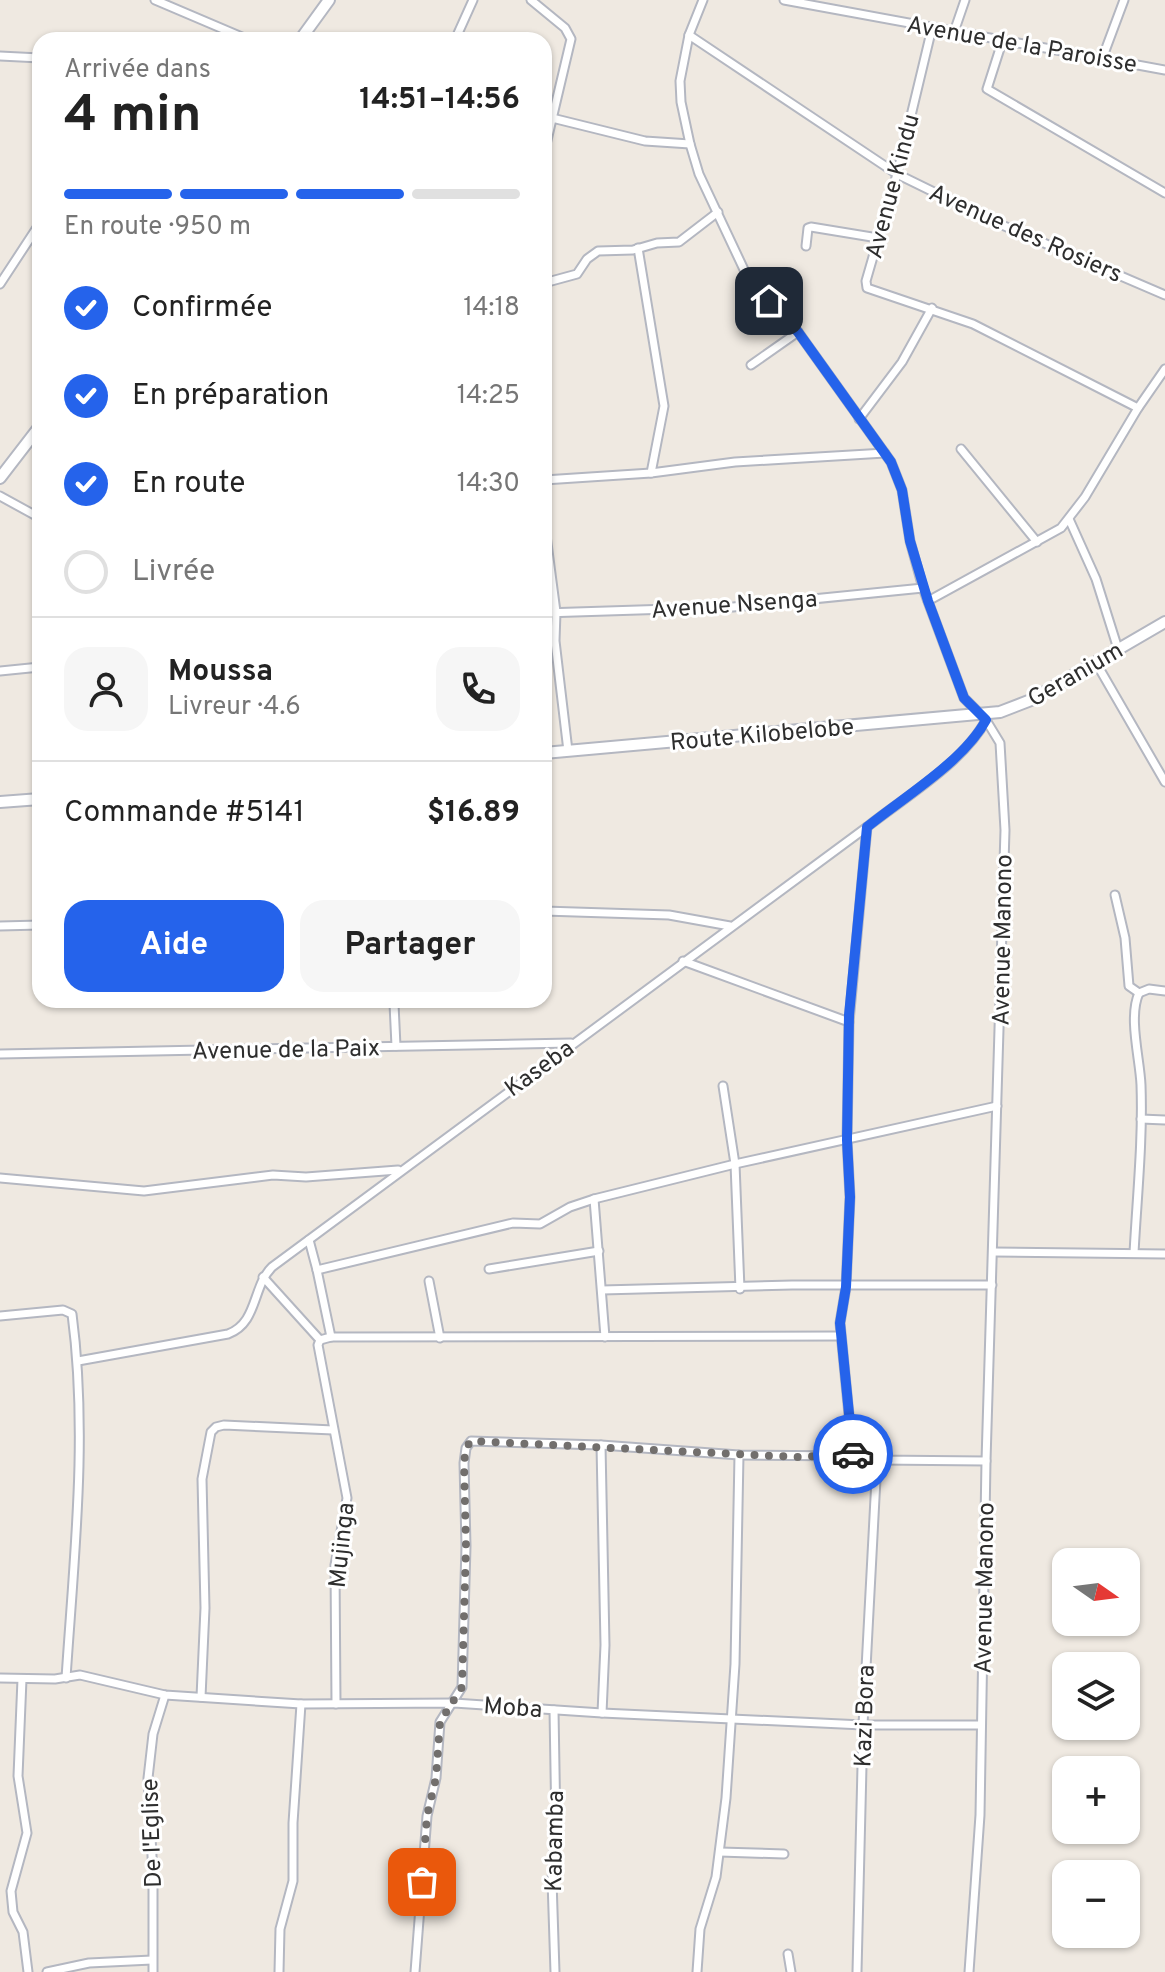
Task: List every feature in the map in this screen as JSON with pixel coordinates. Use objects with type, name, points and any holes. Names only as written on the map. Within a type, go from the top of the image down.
[{"type":"street","points":[[155,0],[230,32]]},
{"type":"street","points":[[306,32],[329,0]]},
{"type":"street","points":[[459,32],[473,0]]},
{"type":"street","points":[[531,0],[571,36],[552,125]]},
{"type":"street","name":"Avenue Manono","points":[[703,0],[689,35],[680,81],[690,144],[699,174],[747,276],[798,332],[891,462],[902,490],[910,541],[923,588],[964,698],[1000,743],[1005,830],[986,1461],[980,1815],[969,1972]]},
{"type":"street","name":"Avenue de la Paroisse","points":[[784,0],[828,4],[932,28],[1165,70]]},
{"type":"street","points":[[954,32],[965,0]]},
{"type":"street","points":[[1102,59],[1124,0]]},
{"type":"street","name":"Avenue Kindu","points":[[932,28],[897,174],[866,281],[867,288],[875,293],[932,308],[985,329],[1138,408]]},
{"type":"street","name":"Avenue des Rosiers","points":[[689,35],[897,174],[995,222],[1165,295]]},
{"type":"street","points":[[1003,39],[987,89],[1165,193]]},
{"type":"street","points":[[0,56],[32,58]]},
{"type":"street","points":[[554,118],[645,141],[690,144]]},
{"type":"street","points":[[552,281],[577,274],[592,254],[598,251],[679,242],[718,212]]},
{"type":"street","points":[[806,246],[808,228],[811,227],[878,238]]},
{"type":"street","points":[[0,284],[32,235]]},
{"type":"street","points":[[638,248],[664,406],[651,473]]},
{"type":"street","points":[[859,419],[902,362],[932,308]]},
{"type":"street","points":[[751,365],[798,332]]},
{"type":"street","points":[[928,601],[1061,528],[1165,369]]},
{"type":"street","points":[[0,478],[32,436]]},
{"type":"street","points":[[961,449],[1037,542]]},
{"type":"street","points":[[552,479],[651,473],[735,462],[885,453]]},
{"type":"street","points":[[0,496],[32,514]]},
{"type":"street","points":[[1069,519],[1096,579],[1118,649]]},
{"type":"street","points":[[552,581],[556,612],[555,641],[568,751]]},
{"type":"street","name":"Avenue Nsenga","points":[[552,612],[733,607],[923,588]]},
{"type":"street","name":"Geranium","points":[[983,718],[1019,705],[1165,622]]},
{"type":"street","points":[[1095,661],[1165,782]]},
{"type":"street","points":[[0,671],[32,668]]},
{"type":"street","name":"Route Kilobelobe","points":[[552,752],[983,718]]},
{"type":"street","name":"Kaseba","points":[[263,1277],[400,1170],[961,755],[975,739],[983,718]]},
{"type":"street","points":[[0,802],[32,800]]},
{"type":"street","points":[[853,1456],[840,1336],[846,1287],[850,1197],[847,1140],[849,1022],[867,827]]},
{"type":"street","points":[[1115,895],[1125,938],[1129,986],[1139,993]]},
{"type":"street","points":[[552,911],[669,915],[730,926]]},
{"type":"street","points":[[0,926],[32,925]]},
{"type":"street","points":[[683,961],[849,1022]]},
{"type":"street","points":[[1134,1253],[1141,1119],[1136,1000],[1139,993],[1149,989],[1165,991]]},
{"type":"street","points":[[394,1008],[396,1046]]},
{"type":"street","name":"Avenue de la Paix","points":[[0,1054],[573,1043]]},
{"type":"street","points":[[723,1086],[735,1164],[740,1289]]},
{"type":"street","points":[[317,1270],[513,1223],[540,1224],[570,1207],[594,1199],[997,1106]]},
{"type":"street","points":[[1141,1119],[1165,1120]]},
{"type":"street","points":[[0,1178],[144,1191],[273,1175],[306,1177],[400,1170]]},
{"type":"street","points":[[594,1199],[605,1337]]},
{"type":"street","points":[[309,1240],[331,1337]]},
{"type":"street","points":[[489,1269],[599,1251]]},
{"type":"street","points":[[994,1252],[1165,1254]]},
{"type":"street","points":[[263,1277],[320,1340],[331,1337],[840,1336]]},
{"type":"street","points":[[78,1361],[235,1331],[250,1315],[263,1277]]},
{"type":"street","points":[[429,1281],[440,1338]]},
{"type":"street","points":[[602,1290],[740,1289],[792,1285],[992,1285]]},
{"type":"street","points":[[0,1316],[70,1311],[78,1361],[79,1465],[66,1678]]},
{"type":"street","name":"Mujinga","points":[[320,1340],[318,1345],[347,1498],[335,1565],[336,1704]]},
{"type":"street","points":[[201,1697],[205,1608],[202,1479],[211,1432],[224,1425],[333,1430]]},
{"type":"street","points":[[415,1972],[427,1816],[436,1778],[440,1722],[462,1687],[464,1463],[468,1443],[601,1445],[739,1455],[853,1456],[877,1460],[986,1461]]},
{"type":"street","points":[[601,1445],[605,1645],[602,1713]]},
{"type":"street","points":[[697,1972],[700,1929],[712,1895],[720,1852],[732,1719],[739,1455]]},
{"type":"street","name":"Kazi Bora","points":[[857,1972],[863,1725],[877,1460]]},
{"type":"street","name":"Moba","points":[[0,1678],[87,1676],[165,1695],[301,1704],[454,1703],[863,1725],[981,1725]]},
{"type":"street","points":[[22,1679],[18,1771],[27,1833],[11,1891],[13,1912],[23,1932],[28,1972]]},
{"type":"street","name":"De l'Eglise","points":[[153,1972],[149,1756],[165,1695]]},
{"type":"street","points":[[279,1972],[280,1929],[293,1881],[293,1823],[301,1704]]},
{"type":"street","name":"Kabamba","points":[[554,1710],[556,1828],[552,1880],[555,1972]]},
{"type":"street","points":[[720,1852],[784,1854]]},
{"type":"street","points":[[788,1954],[791,1972]]},
{"type":"street","points":[[47,1972],[89,1963],[152,1960]]},
{"type":"way so far","points":[[422,1882],[427,1816],[438,1767],[440,1722],[462,1687],[466,1546],[464,1463],[468,1443],[601,1445],[796,1457],[853,1454]]},
{"type":"route","points":[[769,301],[812,350],[891,462],[900,481],[912,552],[928,601],[964,698],[986,720],[961,755],[867,827],[849,1015],[847,1140],[850,1197],[846,1287],[840,1323],[853,1454]]}]
